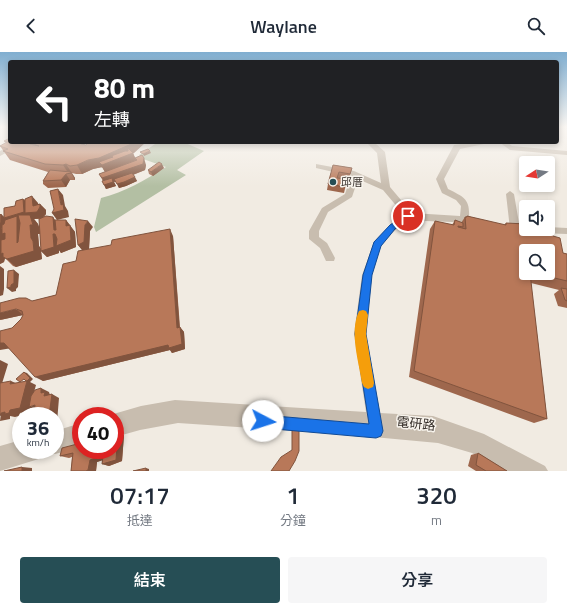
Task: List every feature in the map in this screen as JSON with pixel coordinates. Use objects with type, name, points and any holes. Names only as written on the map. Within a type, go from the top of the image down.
[{"type":"street","points":[[0,154],[14,147]]},
{"type":"street","points":[[375,147],[381,152],[386,188]]},
{"type":"street","points":[[459,147],[457,147],[440,179],[445,191],[459,198],[465,205],[464,219]]},
{"type":"street","points":[[508,147],[510,148],[567,153]]},
{"type":"street","points":[[319,166],[355,175],[386,188],[408,216],[422,219],[464,219],[486,223]]},
{"type":"street","points":[[330,258],[324,246],[314,239],[314,231],[325,210],[349,195],[355,175]]},
{"type":"street","points":[[510,194],[519,229]]},
{"type":"street","points":[[375,426],[360,334],[368,275],[377,245],[392,227],[408,216]]},
{"type":"street","points":[[555,230],[567,231]]},
{"type":"street","name":"電研路","points":[[124,418],[142,413],[175,408],[375,426],[438,436],[475,447],[519,471]]},
{"type":"street","name":"電研路","points":[[124,427],[178,416],[341,427],[433,423],[479,439],[540,471]]},
{"type":"street","points":[[0,453],[12,450]]},
{"type":"street","points":[[0,463],[14,459]]},
{"type":"green space","points":[[151,147],[194,147],[204,151],[177,170],[186,175],[96,232],[94,227],[101,198],[127,189],[166,167],[143,159],[139,155]]},
{"type":"building","points":[[1,147],[125,147],[99,158],[70,166],[66,164],[45,164],[3,151],[8,149]]},
{"type":"building","points":[[128,148],[133,153],[102,165],[99,162],[113,157],[111,156],[128,151]]},
{"type":"building","points":[[148,149],[150,151],[143,154],[140,152]]},
{"type":"building","points":[[142,155],[144,158],[143,164],[102,178],[99,174],[137,160],[135,158]]},
{"type":"building","points":[[159,162],[162,164],[151,172],[148,170]]},
{"type":"building","points":[[333,165],[352,168],[350,174],[339,172],[337,178],[347,179],[345,187],[328,184]]},
{"type":"building","points":[[50,170],[71,173],[66,174],[61,180],[43,181]]},
{"type":"building","points":[[132,173],[135,177],[124,182],[117,184],[114,179]]},
{"type":"building","points":[[112,178],[113,182],[104,185],[102,181]]},
{"type":"building","points":[[58,189],[61,205],[63,204],[64,210],[52,213],[54,209],[50,191]]},
{"type":"building","points":[[32,196],[33,206],[40,204],[40,207],[37,212],[25,213],[25,199]]},
{"type":"building","points":[[23,199],[24,212],[4,218],[4,208],[15,206],[16,201]]},
{"type":"building","points":[[18,215],[30,215],[33,225],[30,225],[34,251],[7,259],[3,257],[3,253],[1,254],[1,240],[5,239],[5,233],[2,234],[2,225],[4,224],[5,220],[17,216],[17,243],[20,223]]},
{"type":"building","points":[[46,216],[53,217],[54,230],[56,230],[55,220],[66,220],[66,226],[70,225],[71,240],[56,246],[57,239],[55,234],[53,234],[54,247],[41,251],[39,219]]},
{"type":"building","points":[[465,217],[506,225],[506,223],[519,224],[519,236],[553,236],[560,238],[563,253],[567,254],[567,281],[555,278],[555,244],[519,244],[519,280],[531,280],[547,419],[414,371],[435,221],[454,225],[455,220],[463,223],[463,227],[458,227],[466,229]]},
{"type":"building","points":[[75,219],[88,221],[85,225],[84,242],[78,245]]},
{"type":"building","points":[[170,229],[177,328],[180,327],[182,344],[169,348],[168,345],[35,377],[4,343],[0,343],[0,331],[12,328],[23,315],[22,311],[16,309],[0,313],[0,303],[19,298],[26,298],[32,301],[56,295],[63,264],[76,261],[78,251],[111,245],[112,240]]},
{"type":"building","points":[[14,270],[14,283],[11,287],[7,288],[8,271]]},
{"type":"building","points":[[561,288],[567,289],[567,301],[565,300]]},
{"type":"building","points":[[24,372],[30,378],[27,381],[24,379],[20,382],[16,379]]},
{"type":"building","points":[[11,381],[10,384],[27,381],[20,407],[12,407],[9,413],[1,413],[0,416],[0,383]]},
{"type":"building","points":[[41,388],[41,393],[45,392],[44,396],[52,394],[50,407],[35,407],[35,405],[29,407],[31,396],[35,390]]},
{"type":"building","points":[[292,430],[299,430],[299,451],[295,461],[289,471],[271,471],[281,457],[292,450]]},
{"type":"building","points":[[72,445],[72,453],[64,455],[64,447]]},
{"type":"building","points":[[478,453],[507,471],[486,471],[476,465]]},
{"type":"building","points":[[72,459],[93,459],[90,460],[88,470],[71,471]]},
{"type":"building","points":[[103,459],[116,459],[116,460],[102,464]]},
{"type":"building","points":[[22,467],[22,471],[4,471]]},
{"type":"building","points":[[146,468],[146,471],[133,471]]},
{"type":"slow traffic","points":[[363,315],[360,334],[368,383]]},
{"type":"place","name":"邱厝","points":[[333,182]]},
{"type":"route","points":[[263,421],[376,431],[360,334],[368,275],[377,245],[392,227],[408,216]]}]
